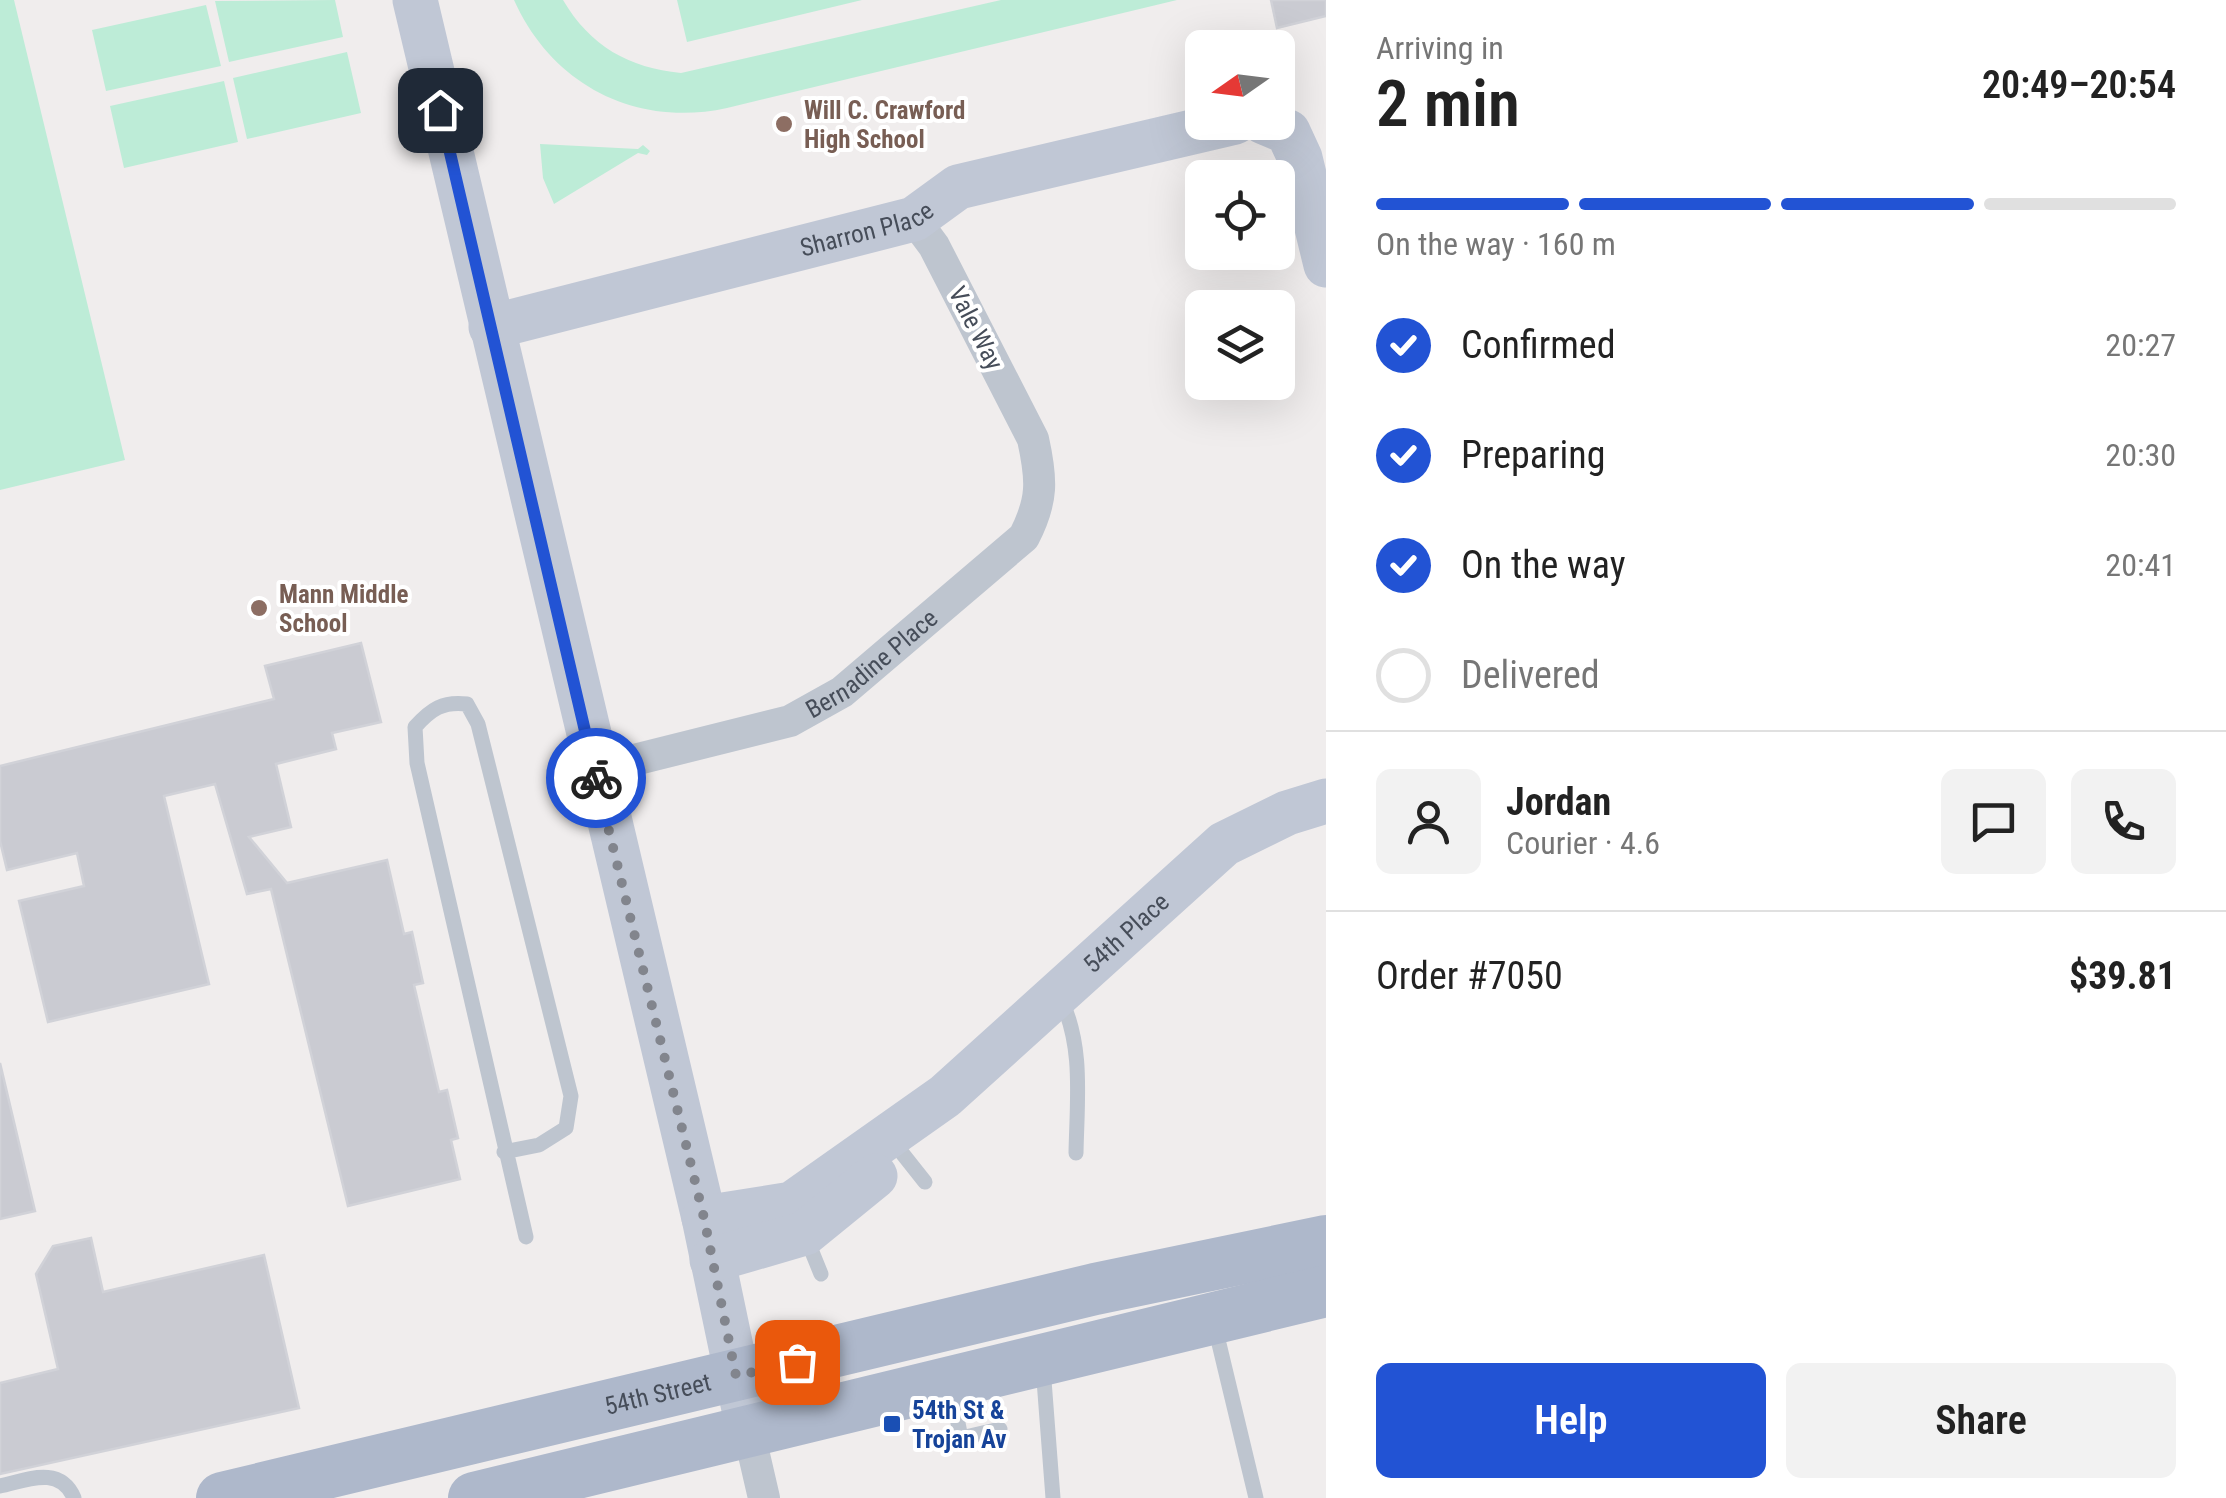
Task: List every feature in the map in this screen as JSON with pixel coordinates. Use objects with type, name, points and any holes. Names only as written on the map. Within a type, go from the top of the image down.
[{"type":"main road","name":"54th Street","points":[[222,1498],[1096,1289],[1326,1241]]},
{"type":"main road","points":[[474,1498],[568,1488],[749,1432],[1326,1292]]},
{"type":"street","points":[[414,0],[708,1239],[764,1498]]},
{"type":"street","name":"Sharron Place","points":[[491,327],[914,219],[958,187],[1185,134]]},
{"type":"street","points":[[1292,140],[1323,238]]},
{"type":"street","name":"Vale Way","points":[[914,219],[934,246],[1033,439]]},
{"type":"street","name":"Bernadine Place","points":[[594,770],[790,721],[842,692],[1024,537],[1039,508],[1040,470],[1033,439]]},
{"type":"street","name":"54th Place","points":[[708,1239],[792,1204],[945,1096],[1224,844],[1287,813],[1326,800]]},
{"type":"street","name":"54th Place","points":[[708,1239],[813,1254],[913,1168],[945,1096]]},
{"type":"lane","points":[[504,1152],[540,1145],[566,1128],[571,1096],[478,724],[467,704],[449,702],[429,711],[415,727],[417,763],[504,1152],[526,1237]]},
{"type":"lane","points":[[1058,993],[1074,1026],[1078,1052],[1076,1153]]},
{"type":"lane","points":[[1214,1318],[1256,1498]]},
{"type":"lane","points":[[1043,1361],[1053,1498]]},
{"type":"lane","points":[[950,1384],[961,1438],[1000,1430]]},
{"type":"lane","points":[[0,1486],[46,1475],[62,1482],[74,1498]]},
{"type":"green space","points":[[0,0],[14,0],[125,460],[0,490]]},
{"type":"green space","points":[[335,0],[343,37],[229,62],[215,1]]},
{"type":"green space","points":[[514,0],[563,0],[586,30],[613,52],[644,66],[681,73],[1001,0],[1177,0],[693,113],[661,112],[630,105],[574,77],[530,30]]},
{"type":"green space","points":[[677,0],[862,0],[687,42]]},
{"type":"green space","points":[[206,5],[221,66],[106,91],[92,30]]},
{"type":"green space","points":[[347,52],[361,113],[247,139],[233,78]]},
{"type":"green space","points":[[224,81],[238,142],[124,168],[110,106]]},
{"type":"green space","points":[[540,144],[638,149],[643,145],[650,151],[647,155],[638,153],[554,204],[543,178]]},
{"type":"building","points":[[1271,0],[1326,0],[1326,16],[1277,28]]},
{"type":"building","points":[[361,643],[381,722],[332,733],[336,749],[276,764],[291,827],[249,837],[287,883],[387,860],[404,934],[412,932],[423,983],[414,985],[439,1092],[447,1090],[458,1138],[451,1140],[460,1179],[348,1206],[271,889],[247,894],[215,784],[164,796],[209,984],[48,1022],[19,901],[84,886],[77,853],[7,870],[0,841],[0,766],[274,699],[265,666]]},
{"type":"building","points":[[0,1063],[35,1211],[0,1219]]},
{"type":"building","points":[[91,1238],[103,1292],[264,1255],[299,1408],[0,1474],[0,1383],[58,1369],[36,1274],[53,1246]]},
{"type":"way so far","points":[[596,778],[704,1218],[736,1376],[797,1362]]},
{"type":"place","name":"Will C. Crawford High School","points":[[784,124]]},
{"type":"place","name":"Mann Middle School","points":[[259,608]]},
{"type":"place","name":"54th St & Trojan Av","points":[[892,1424]]},
{"type":"route","points":[[440,110],[596,778]]}]
